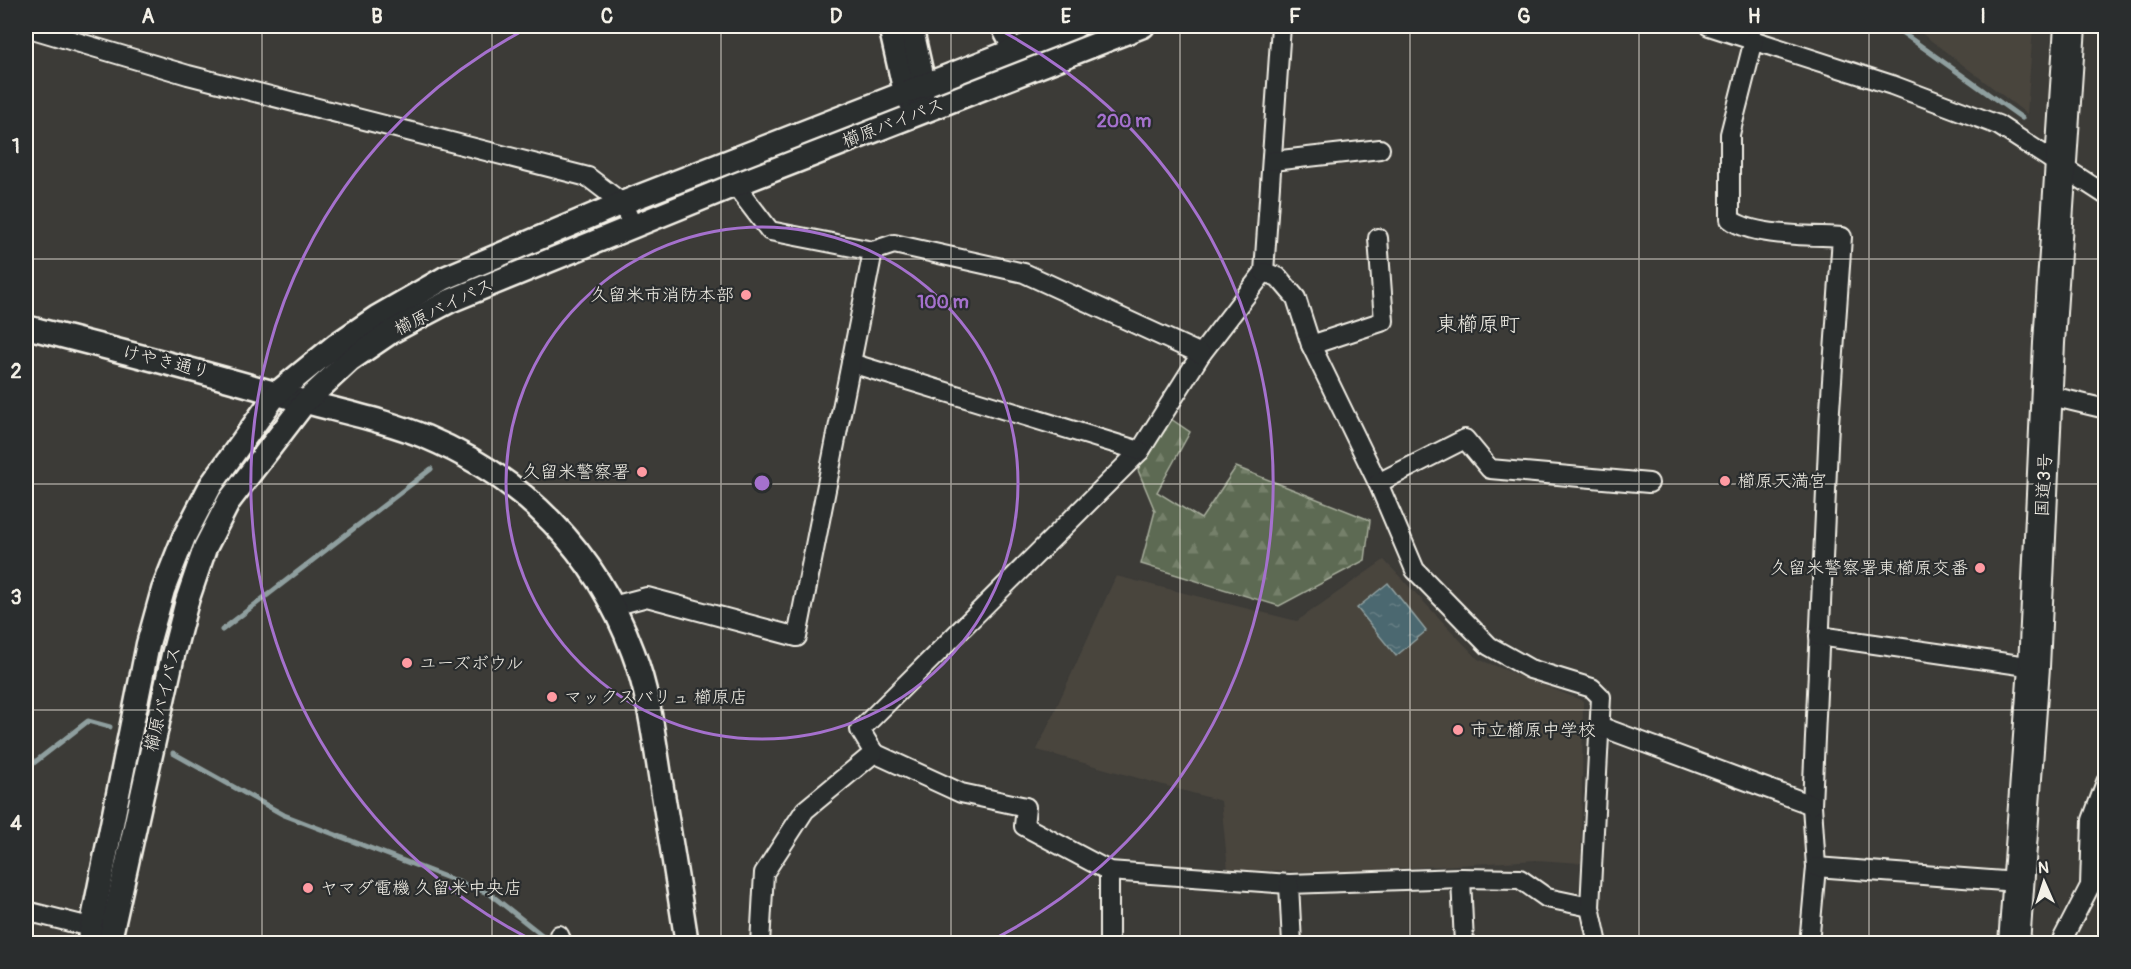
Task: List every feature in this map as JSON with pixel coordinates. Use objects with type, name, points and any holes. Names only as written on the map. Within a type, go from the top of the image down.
[{"type":"highway","name":"国道3号","points":[[2014,944],[2034,667],[2047,395],[2070,26]]},
{"type":"street","points":[[890,26],[915,88]]},
{"type":"street","points":[[911,26],[918,114]]},
{"type":"street","points":[[1000,26],[1013,50]]},
{"type":"street","name":"櫛原バイパス","points":[[100,937],[148,644],[163,590],[184,537],[212,485],[277,393],[344,339],[445,278],[622,203],[1076,26]]},
{"type":"street","name":"櫛原バイパス","points":[[100,937],[187,601],[205,548],[229,501],[305,402],[350,360],[391,332],[450,301],[735,185],[1143,26]]},
{"type":"street","points":[[1281,26],[1264,272],[1201,354],[1140,451],[860,730],[874,753],[961,793],[1026,807],[1024,826],[1109,870],[1289,884],[1461,878],[1520,879],[1547,898],[1590,907]]},
{"type":"street","points":[[1709,26],[1892,85],[1998,125],[2106,195]]},
{"type":"street","points":[[26,27],[188,75],[588,177],[622,203],[633,226]]},
{"type":"street","points":[[1754,40],[1730,134],[1730,219],[1739,226],[1758,230],[1842,237],[1829,424],[1819,636],[1812,805],[1816,867],[1809,944]]},
{"type":"street","points":[[1272,161],[1380,149]]},
{"type":"street","points":[[735,185],[771,231],[873,251],[894,244],[1024,273],[1201,354]]},
{"type":"street","points":[[1311,345],[1384,321],[1378,238]]},
{"type":"street","points":[[613,606],[647,597],[797,637],[873,251]]},
{"type":"street","points":[[1264,272],[1278,277],[1296,298],[1311,345],[1378,483],[1415,570],[1489,646],[1530,669],[1592,688],[1601,697],[1590,907],[1598,944]]},
{"type":"street","name":"けやき通り","points":[[26,327],[226,377],[425,437],[469,458],[504,480],[542,510],[579,552],[613,606],[633,652],[649,706],[687,944]]},
{"type":"street","points":[[851,363],[1140,451]]},
{"type":"street","points":[[2047,395],[2106,409]]},
{"type":"street","points":[[1378,483],[1465,439],[1490,469],[1649,483]]},
{"type":"street","points":[[1819,636],[2034,667]]},
{"type":"street","points":[[1599,726],[1812,805]]},
{"type":"street","points":[[760,944],[764,873],[805,810],[874,753]]},
{"type":"street","points":[[2064,944],[2062,940],[2090,886],[2092,820],[2106,782]]},
{"type":"street","points":[[1816,867],[2017,882]]},
{"type":"street","points":[[1109,870],[1109,944]]},
{"type":"street","points":[[1461,878],[1464,944]]},
{"type":"street","points":[[1289,884],[1292,944]]},
{"type":"street","points":[[26,910],[100,937]]},
{"type":"shaded area","points":[[1912,26],[2033,26],[2027,114]]},
{"type":"shaded area","points":[[1384,560],[1478,659],[1583,701],[1581,863],[1536,860],[1342,872],[1228,870],[1221,801],[1037,750],[1116,576],[1297,621]]},
{"type":"green space","points":[[1171,419],[1190,432],[1157,492],[1201,519],[1236,467],[1370,520],[1365,560],[1279,606],[1141,564],[1155,511],[1138,470],[1152,445]]},
{"type":"water","points":[[1388,583],[1426,631],[1396,656],[1357,608]]},
{"type":"waterway","points":[[1893,26],[2022,118]]},
{"type":"waterway","points":[[222,630],[431,469]]},
{"type":"waterway","points":[[26,769],[88,721],[110,727]]},
{"type":"waterway","points":[[173,753],[284,815],[490,894],[543,936],[547,944]]},
{"type":"place","name":"久留米市消防本部","points":[[746,295]]},
{"type":"place","name":"久留米警察署","points":[[642,472]]},
{"type":"place","name":"櫛原天満宮","points":[[1725,481]]},
{"type":"place","name":"久留米警察署東櫛原交番","points":[[1980,568]]},
{"type":"place","name":"ユーズボウル","points":[[407,663]]},
{"type":"place","name":"マックスバリュ 櫛原店","points":[[552,697]]},
{"type":"place","name":"市立櫛原中学校","points":[[1458,730]]},
{"type":"place","name":"ヤマダ電機 久留米中央店","points":[[308,888]]},
{"type":"district","name":"東櫛原町","points":[[1478,324]]}]
